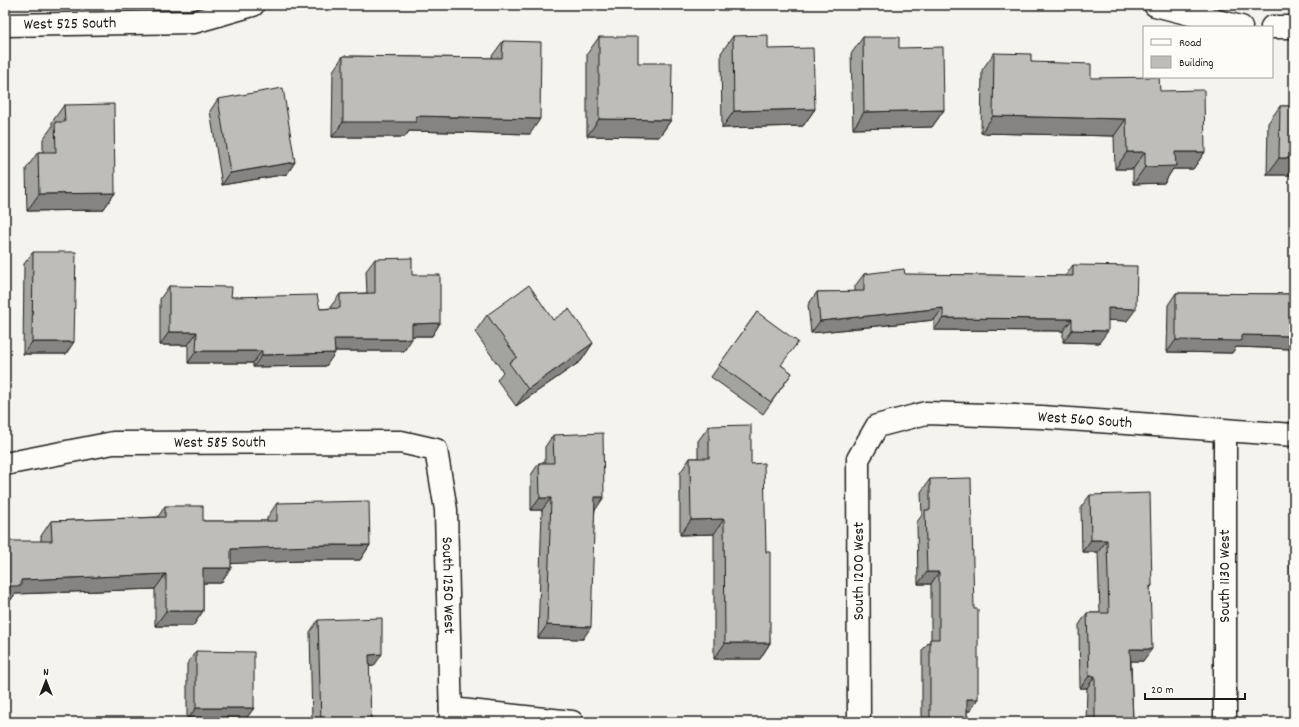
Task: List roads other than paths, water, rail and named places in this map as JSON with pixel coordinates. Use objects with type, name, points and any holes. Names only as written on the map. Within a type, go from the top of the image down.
[{"type":"street","name":"West 525 South","points":[[5,25],[194,22],[253,5]]},
{"type":"street","points":[[1155,5],[1237,26]]},
{"type":"street","points":[[1273,27],[1294,27]]},
{"type":"street","name":"West 560 South","points":[[877,426],[926,413],[1041,418],[1294,435]]},
{"type":"street","name":"South 1200 West","points":[[859,722],[858,459],[877,426]]},
{"type":"street","name":"South 1130 West","points":[[1225,431],[1225,722]]},
{"type":"street","name":"West 585 South","points":[[5,464],[114,444],[401,442],[436,450]]},
{"type":"street","name":"South 1250 West","points":[[436,450],[446,510],[451,716]]},
{"type":"street","points":[[451,716],[572,722]]}]
